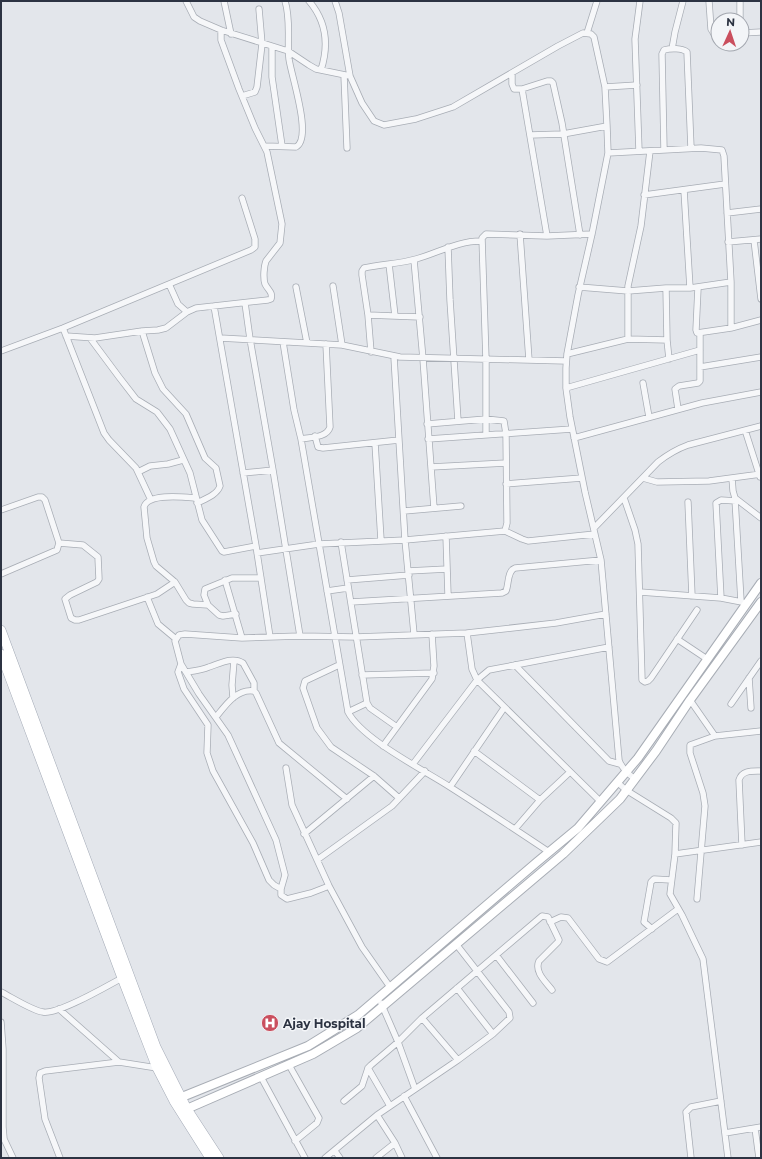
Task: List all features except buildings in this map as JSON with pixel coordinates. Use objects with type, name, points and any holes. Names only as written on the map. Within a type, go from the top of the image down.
[{"type":"main road","points":[[178,1099],[308,1046],[358,1015],[578,828],[638,758],[707,659],[744,602],[761,583]]},
{"type":"main road","points":[[184,1110],[289,1065],[312,1054],[357,1028],[556,859],[620,798],[656,751],[690,700],[761,602]]},
{"type":"main road","points":[[1,630],[151,1033],[178,1099]]},
{"type":"main road","points":[[1,654],[157,1068],[178,1099],[210,1158]]},
{"type":"main road","points":[[549,852],[556,859]]},
{"type":"main road","points":[[184,1110],[219,1158]]},
{"type":"street","points":[[186,1],[194,17],[221,30],[288,51],[309,65],[321,70],[347,76],[374,121],[384,124],[409,121],[446,110],[583,33],[591,34],[594,37],[605,87],[608,126],[608,153],[592,234],[579,287],[567,354],[566,388],[572,429],[601,560],[620,764],[626,772],[635,779]]},
{"type":"street","points":[[224,1],[232,34]]},
{"type":"street","points":[[265,146],[296,147],[302,140],[300,109],[290,67],[288,51],[289,24],[288,11],[285,1]]},
{"type":"street","points":[[309,1],[317,11],[324,28],[326,52],[321,70]]},
{"type":"street","points":[[335,1],[339,13],[347,76],[346,148]]},
{"type":"street","points":[[587,33],[597,1]]},
{"type":"street","points":[[639,151],[635,39],[640,1]]},
{"type":"street","points":[[672,49],[683,1]]},
{"type":"street","points":[[708,1],[710,20]]},
{"type":"street","points":[[740,1],[740,12]]},
{"type":"street","points":[[242,96],[256,90],[262,44],[259,9]]},
{"type":"street","points":[[66,336],[90,338],[158,330],[166,328],[187,312],[196,308],[271,299],[271,293],[264,281],[265,264],[280,243],[282,224],[265,146],[255,128],[242,96],[221,40],[221,30]]},
{"type":"street","points":[[750,33],[761,32]]},
{"type":"street","points":[[272,46],[272,77],[282,146]]},
{"type":"street","points":[[664,150],[662,54],[664,50],[672,49],[684,50],[687,52],[691,148]]},
{"type":"street","points":[[512,73],[512,87],[514,89],[522,89],[547,81],[551,81],[553,83],[580,234]]},
{"type":"street","points":[[605,87],[637,85]]},
{"type":"street","points":[[522,89],[547,236]]},
{"type":"street","points":[[530,134],[563,134],[608,126]]},
{"type":"street","points":[[608,153],[691,148],[722,150],[724,156],[731,282],[731,328]]},
{"type":"street","points":[[628,339],[628,291],[641,226],[650,151]]},
{"type":"street","points":[[644,195],[725,184]]},
{"type":"street","points":[[684,190],[690,288]]},
{"type":"street","points":[[1,351],[63,328],[251,250],[255,247],[255,239],[242,198]]},
{"type":"street","points":[[727,213],[761,209]]},
{"type":"street","points":[[486,435],[486,360],[482,238],[486,234],[547,236],[592,234]]},
{"type":"street","points":[[520,234],[529,360]]},
{"type":"street","points":[[728,242],[761,239]]},
{"type":"street","points":[[754,240],[761,299]]},
{"type":"street","points":[[371,352],[362,271],[364,268],[414,260],[448,247],[468,242],[481,241]]},
{"type":"street","points":[[448,247],[453,359],[458,421]]},
{"type":"street","points":[[414,260],[424,359],[428,439],[434,508]]},
{"type":"street","points":[[389,264],[395,316]]},
{"type":"street","points":[[579,287],[628,291],[666,288],[698,288],[731,282]]},
{"type":"street","points":[[169,284],[178,304],[187,312]]},
{"type":"street","points":[[333,286],[342,345]]},
{"type":"street","points":[[296,287],[307,343]]},
{"type":"street","points":[[666,288],[669,359]]},
{"type":"street","points":[[698,288],[697,333],[731,328],[761,320]]},
{"type":"street","points":[[245,303],[300,636]]},
{"type":"street","points":[[214,306],[262,578],[270,637]]},
{"type":"street","points":[[368,315],[420,317]]},
{"type":"street","points":[[63,328],[104,433],[138,472],[151,500]]},
{"type":"street","points":[[142,331],[157,378],[166,393],[186,414],[205,458],[216,468],[220,486],[215,493],[196,500],[170,496],[147,501],[144,507],[146,533],[154,562],[175,582],[186,600],[193,604],[208,605]]},
{"type":"street","points":[[678,409],[675,389],[679,386],[698,383],[700,378],[700,333]]},
{"type":"street","points":[[90,338],[136,399],[161,416],[170,429],[190,473],[196,500],[204,525],[222,551],[227,552],[257,549],[286,549],[341,542],[405,540],[505,531],[522,540],[528,541],[595,531],[658,462],[681,448],[761,426]]},
{"type":"street","points":[[220,338],[342,345],[394,357],[424,359],[566,360]]},
{"type":"street","points":[[567,354],[628,339],[667,340]]},
{"type":"street","points":[[283,342],[348,712],[368,734],[383,746],[425,771],[549,852]]},
{"type":"street","points":[[301,439],[327,433],[330,427],[326,344]]},
{"type":"street","points":[[566,388],[700,350]]},
{"type":"street","points":[[394,357],[405,540],[414,634]]},
{"type":"street","points":[[700,367],[761,357]]},
{"type":"street","points":[[643,383],[649,417]]},
{"type":"street","points":[[574,438],[712,400],[761,392]]},
{"type":"street","points":[[428,424],[458,421],[504,421],[506,434],[507,523],[505,531]]},
{"type":"street","points":[[428,439],[572,429]]},
{"type":"street","points":[[643,478],[658,482],[709,481],[760,476],[745,430]]},
{"type":"street","points":[[315,436],[316,444],[320,448],[399,440]]},
{"type":"street","points":[[375,443],[381,540]]},
{"type":"street","points":[[138,472],[150,466],[168,464],[183,460]]},
{"type":"street","points":[[431,467],[506,463]]},
{"type":"street","points":[[243,474],[273,470]]},
{"type":"street","points":[[506,484],[582,478]]},
{"type":"street","points":[[640,592],[721,598],[744,602],[736,500],[732,491],[732,478]]},
{"type":"street","points":[[1,510],[38,497],[42,497],[45,500],[59,543],[57,550],[1,574]]},
{"type":"street","points":[[624,498],[637,536],[642,680],[644,682],[651,678],[696,610]]},
{"type":"street","points":[[721,598],[716,506],[718,501],[736,500],[761,518]]},
{"type":"street","points":[[688,502],[692,596]]},
{"type":"street","points":[[404,511],[461,506]]},
{"type":"street","points":[[446,536],[448,595]]},
{"type":"street","points":[[341,542],[367,703],[370,708],[397,727]]},
{"type":"street","points":[[59,543],[83,545],[97,555],[99,560],[99,579],[97,582],[65,599],[71,618],[73,619],[79,620],[147,597],[162,591],[175,582]]},
{"type":"street","points":[[351,602],[448,595],[502,593],[506,591],[510,572],[515,568],[601,560]]},
{"type":"street","points":[[347,580],[447,569]]},
{"type":"street","points":[[236,614],[220,615],[208,605],[204,595],[205,589],[232,578],[262,578]]},
{"type":"street","points":[[225,580],[242,638]]},
{"type":"street","points":[[327,591],[348,588]]},
{"type":"street","points":[[147,597],[158,624],[176,639]]},
{"type":"street","points":[[329,886],[311,893],[287,899],[281,895],[285,875],[276,840],[228,735],[181,664],[175,644],[179,635],[185,634],[242,638],[300,636],[356,637],[467,633],[556,624],[606,614]]},
{"type":"street","points":[[467,633],[472,670],[477,680],[601,802]]},
{"type":"street","points":[[383,746],[432,679],[434,673],[432,634]]},
{"type":"street","points":[[677,640],[707,659]]},
{"type":"street","points":[[413,764],[477,680],[489,670],[609,647]]},
{"type":"street","points":[[187,672],[210,667],[225,661],[240,661],[243,663],[254,683],[254,691],[279,743],[347,799]]},
{"type":"street","points":[[232,698],[234,661]]},
{"type":"street","points":[[731,704],[761,661]]},
{"type":"street","points":[[181,664],[178,672],[184,689],[208,725],[207,753],[213,771],[253,843],[269,880],[281,889]]},
{"type":"street","points":[[339,665],[305,681],[303,688],[317,728],[331,747],[374,776],[399,798]]},
{"type":"street","points":[[515,665],[609,760],[620,764]]},
{"type":"street","points":[[362,675],[434,673]]},
{"type":"street","points":[[749,678],[751,708]]},
{"type":"street","points":[[216,717],[232,698],[246,692],[254,691]]},
{"type":"street","points":[[690,700],[715,736]]},
{"type":"street","points":[[348,712],[367,703]]},
{"type":"street","points":[[450,787],[504,708]]},
{"type":"street","points":[[697,899],[705,806],[703,793],[689,749],[690,745],[715,736],[761,731]]},
{"type":"street","points":[[474,751],[540,800]]},
{"type":"street","points":[[286,768],[292,805],[316,860],[362,947],[390,987]]},
{"type":"street","points":[[316,860],[387,810],[425,771]]},
{"type":"street","points":[[742,845],[739,780],[744,772],[761,771]]},
{"type":"street","points":[[515,829],[540,800],[570,772]]},
{"type":"street","points":[[304,834],[374,776]]},
{"type":"street","points":[[617,782],[626,790],[671,818],[676,823],[675,854],[670,894],[703,959],[728,1158]]},
{"type":"street","points":[[675,854],[761,842]]},
{"type":"street","points":[[652,929],[644,922],[651,882],[654,879],[671,880]]},
{"type":"street","points":[[550,922],[561,917],[568,918],[599,959],[607,962],[678,909]]},
{"type":"street","points":[[344,1101],[362,1086],[368,1068],[398,1042],[422,1018],[539,918],[545,916],[548,917],[558,937],[558,942],[539,961],[537,968],[552,990]]},
{"type":"street","points":[[325,1158],[390,1106],[458,1060],[508,1022],[510,1014],[456,944]]},
{"type":"street","points":[[496,955],[533,1004]]},
{"type":"street","points":[[1,992],[40,1012],[49,1013],[89,997],[122,978]]},
{"type":"street","points":[[457,988],[493,1034]]},
{"type":"street","points":[[377,998],[383,1007],[398,1042],[415,1089]]},
{"type":"street","points":[[59,1008],[119,1062]]},
{"type":"street","points":[[422,1018],[458,1060]]},
{"type":"street","points":[[1,1022],[3,1049],[4,1139],[13,1158]]},
{"type":"street","points":[[60,1158],[45,1119],[39,1078],[40,1073],[44,1071],[119,1062],[157,1068]]},
{"type":"street","points":[[289,1065],[319,1118],[317,1123],[295,1141]]},
{"type":"street","points":[[368,1068],[390,1106]]},
{"type":"street","points":[[261,1077],[304,1158]]},
{"type":"street","points":[[404,1096],[437,1158]]},
{"type":"street","points":[[690,1158],[686,1112],[691,1107],[721,1101]]},
{"type":"street","points":[[378,1115],[402,1158]]},
{"type":"street","points":[[725,1132],[758,1127],[759,1158]]},
{"type":"street","points":[[376,1158],[395,1143]]},
{"type":"street","points":[[335,1151],[340,1158]]},
{"type":"place","name":"Ajay Hospital","points":[[270,1023]]}]
